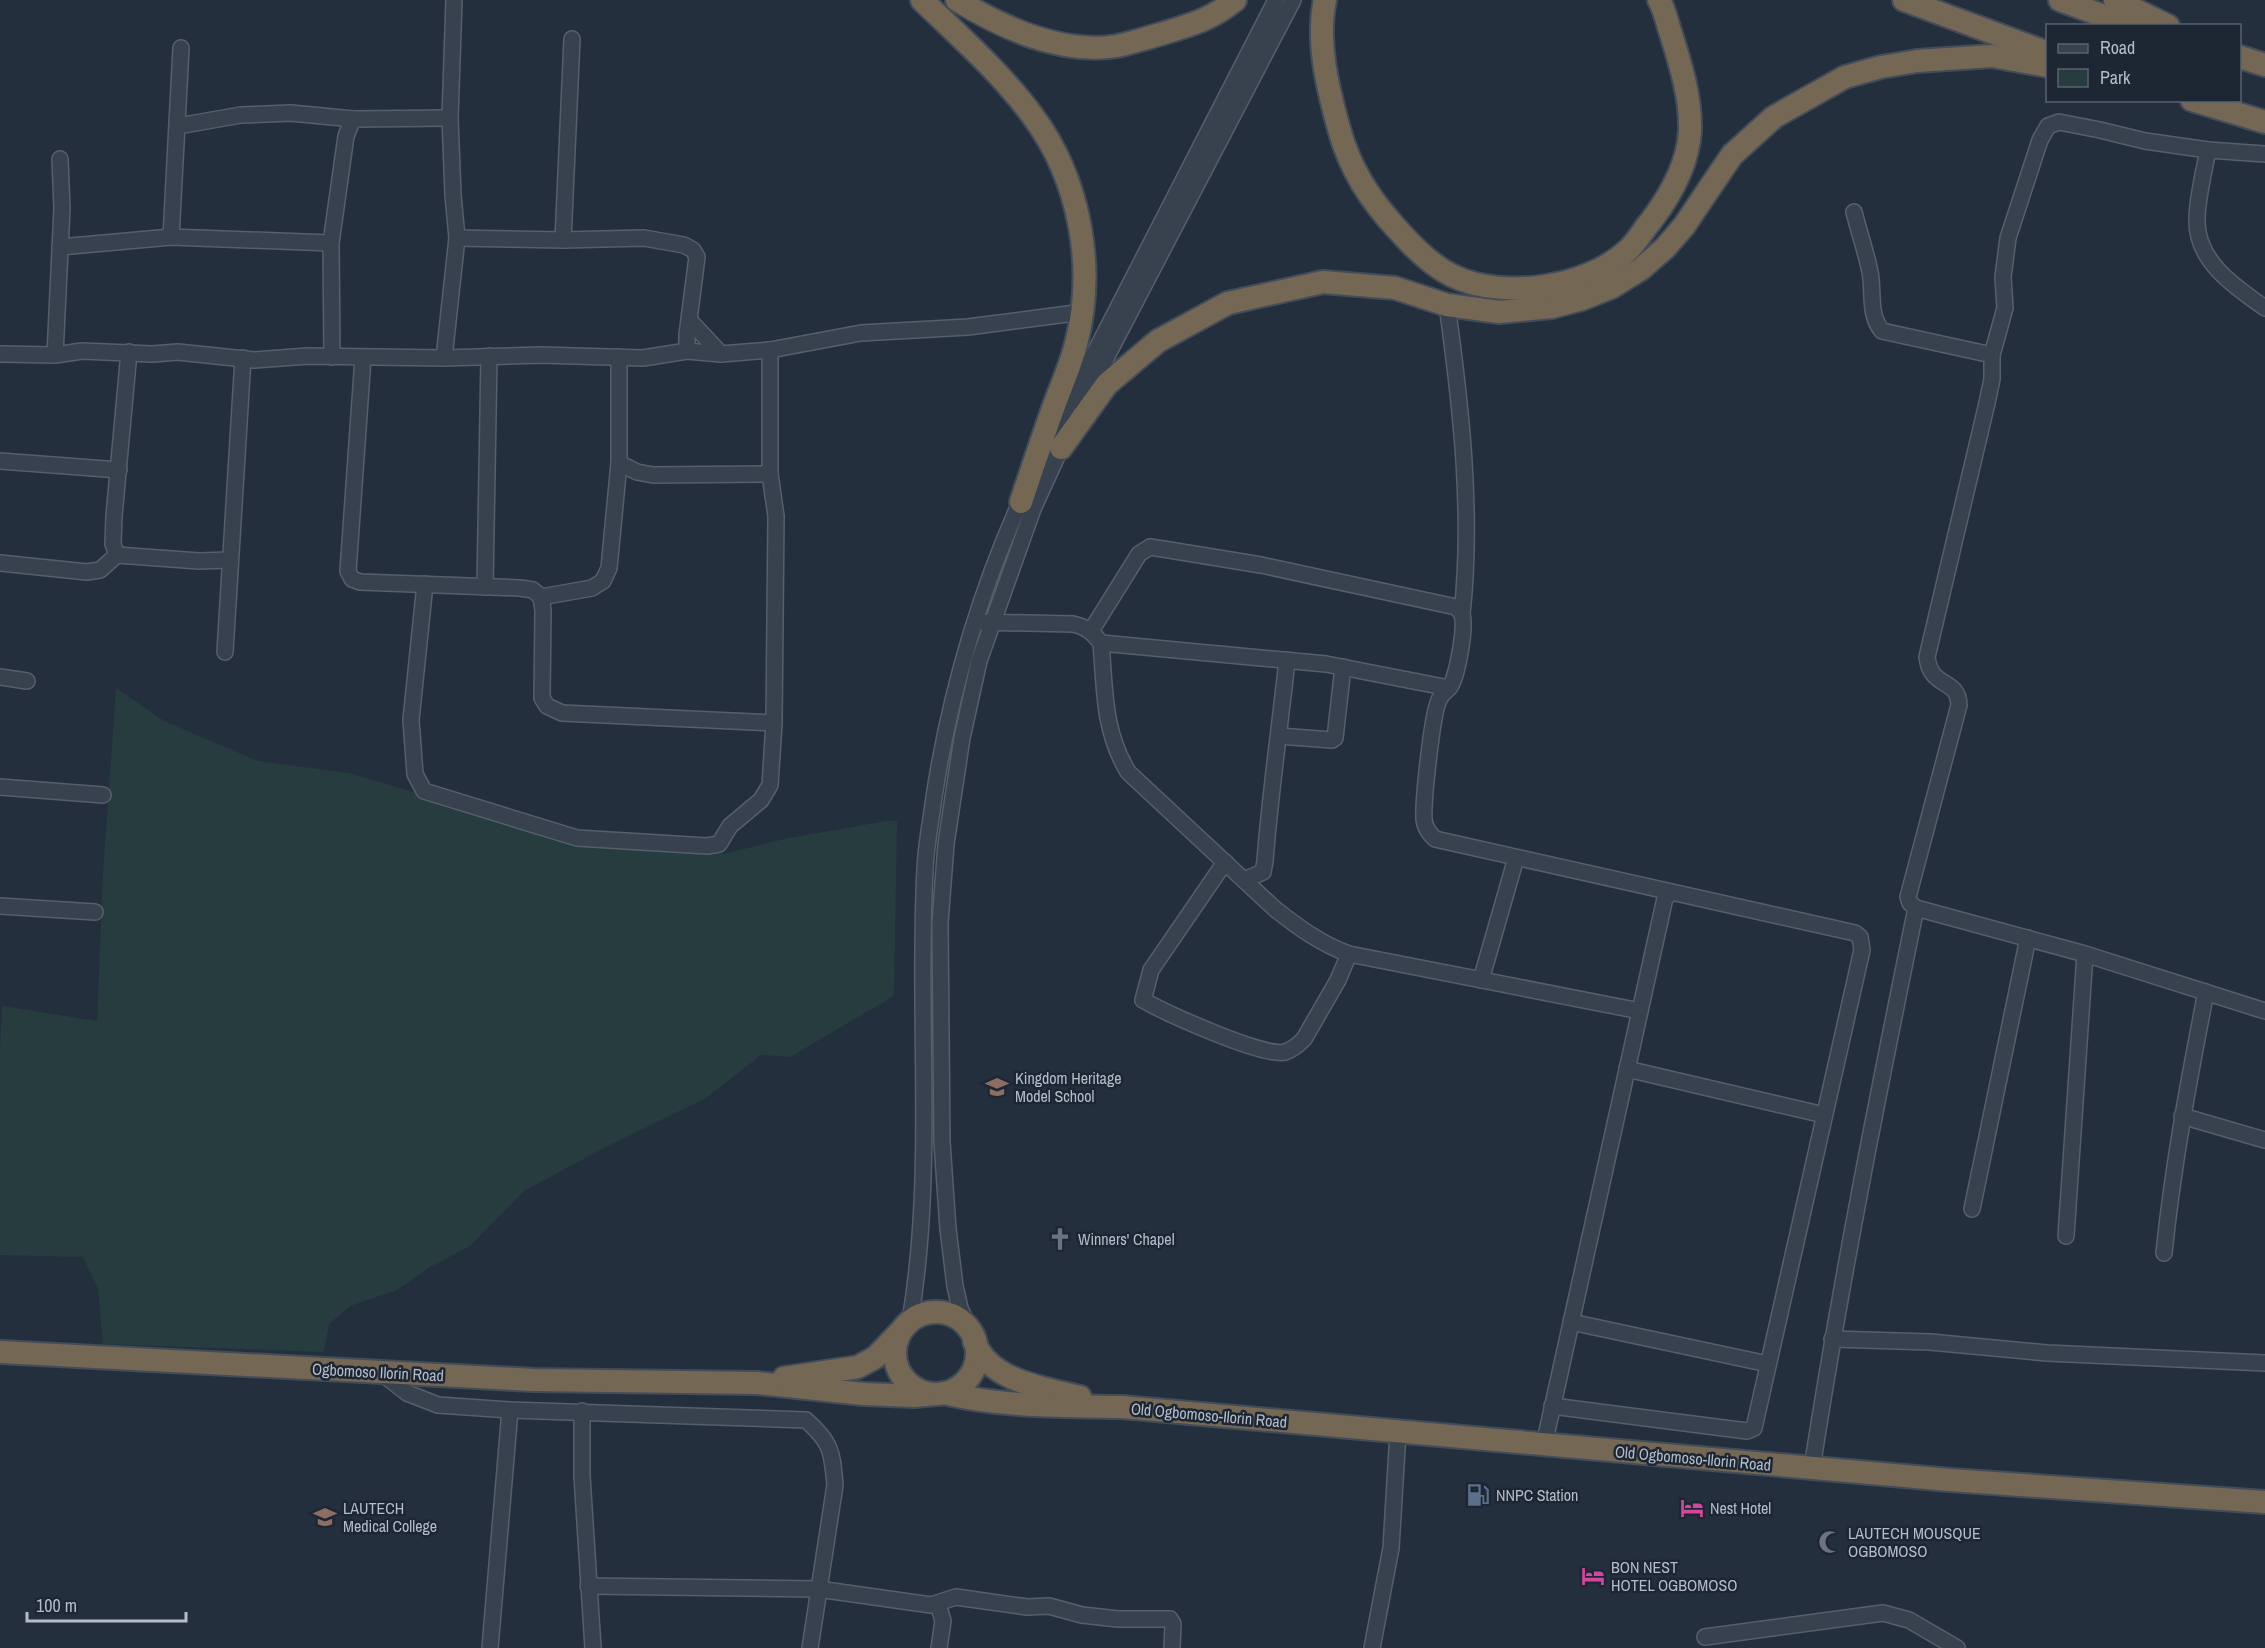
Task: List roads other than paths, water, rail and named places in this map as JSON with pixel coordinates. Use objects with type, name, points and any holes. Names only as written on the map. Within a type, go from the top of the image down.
[{"type":"highway","points":[[922,0],[1014,93],[1048,139],[1070,188],[1081,232],[1086,280],[1083,312],[1076,346],[1021,502]]},
{"type":"highway","points":[[957,0],[987,19],[1022,33],[1060,43],[1116,46],[1200,23],[1235,0]]},
{"type":"highway","points":[[1325,0],[1322,15],[1328,90],[1346,154],[1375,204],[1411,244],[1453,276],[1482,284],[1510,288],[1543,287],[1572,280],[1601,269],[1628,250],[1669,198],[1681,168],[1690,133],[1688,97],[1681,64],[1659,0]]},
{"type":"highway","points":[[1904,0],[2046,52]]},
{"type":"highway","points":[[2060,0],[2126,24]]},
{"type":"highway","points":[[2115,0],[2164,24]]},
{"type":"highway","points":[[1061,448],[1107,384],[1158,341],[1228,303],[1323,282],[1395,288],[1447,304],[1499,312],[1524,311],[1572,301],[1612,287],[1641,269],[1665,248],[1684,226],[1732,155],[1774,117],[1845,77],[1881,67],[1917,61],[1992,56],[2046,66]]},
{"type":"highway","points":[[2241,57],[2265,65]]},
{"type":"highway","points":[[2199,102],[2265,122]]},
{"type":"highway","points":[[757,1383],[858,1366],[876,1357],[905,1327],[922,1314],[942,1313],[961,1321],[983,1358],[1011,1376],[1035,1386],[1122,1407]]},
{"type":"highway","points":[[905,1327],[895,1345],[895,1360],[900,1374],[909,1385],[922,1392],[1016,1404],[1122,1407]]},
{"type":"highway","points":[[757,1383],[864,1394],[914,1396],[940,1394],[964,1383],[971,1374],[976,1352],[972,1336]]},
{"type":"highway","name":"Ogbomoso Ilorin Road","points":[[0,1352],[534,1380],[757,1383]]},
{"type":"highway","name":"Old Ogbomoso-Ilorin Road","points":[[1122,1407],[1812,1468],[2265,1502]]},
{"type":"street","points":[[444,358],[457,238],[450,118],[454,0]]},
{"type":"street","points":[[905,1327],[916,1284],[922,1224],[925,869],[941,751],[964,656],[990,577],[1049,441],[1276,0]]},
{"type":"street","points":[[972,1336],[960,1308],[955,1286],[948,1229],[942,1143],[940,922],[946,844],[962,738],[979,661],[1033,509],[1061,448],[1293,0]]},
{"type":"street","points":[[562,240],[572,39]]},
{"type":"street","points":[[171,237],[181,48]]},
{"type":"street","points":[[177,126],[241,115],[291,113],[353,118],[450,118]]},
{"type":"street","points":[[332,357],[331,243],[346,136],[353,118]]},
{"type":"street","points":[[2265,154],[2208,150],[2145,141],[2059,122],[2048,126],[2030,169],[2008,238],[2003,277],[2005,308],[1992,355],[1992,379],[1981,435],[1927,657],[1933,676],[1953,688],[1958,695],[1959,705],[1908,897],[1910,903],[1916,908],[2085,954],[2265,1011]]},
{"type":"street","points":[[2208,150],[2196,220],[2205,253],[2230,283],[2265,308]]},
{"type":"street","points":[[54,354],[62,208],[60,159]]},
{"type":"street","points":[[1854,212],[1870,274],[1871,302],[1875,323],[1882,331],[1992,355]]},
{"type":"street","points":[[60,247],[171,237],[331,243]]},
{"type":"street","points":[[457,238],[562,240],[644,238],[670,241],[693,250],[697,257],[687,351]]},
{"type":"street","points":[[1447,304],[1454,356],[1467,513],[1467,572],[1456,677],[1440,698],[1435,712],[1426,789],[1424,820],[1427,831],[1435,839],[1855,933],[1860,937],[1862,950],[1754,1428],[1747,1431],[1552,1406]]},
{"type":"street","points":[[0,354],[54,354],[82,351],[152,354],[178,352],[254,360],[308,356],[444,358],[541,354],[643,358],[687,351],[721,354],[770,350],[861,333],[968,327],[1083,312]]},
{"type":"street","points":[[690,321],[721,354]]},
{"type":"street","points":[[425,584],[411,720],[415,774],[424,791],[577,838],[707,846],[719,844],[730,826],[761,800],[770,785],[774,723],[776,516],[770,474],[770,350]]},
{"type":"street","points":[[117,555],[113,544],[114,516],[129,352]]},
{"type":"street","points":[[485,587],[489,357]]},
{"type":"street","points":[[541,597],[592,588],[603,581],[609,568],[619,463],[619,357]]},
{"type":"street","points":[[225,652],[243,358]]},
{"type":"street","points":[[363,358],[348,571],[352,579],[360,582],[533,591],[541,597],[543,610],[542,698],[548,706],[562,713],[774,723]]},
{"type":"street","points":[[0,461],[119,470]]},
{"type":"street","points":[[619,463],[637,472],[652,475],[770,474]]},
{"type":"street","points":[[1462,614],[1456,607],[1261,564],[1150,547],[1139,554],[1096,637],[1108,726],[1117,753],[1128,772],[1146,790],[1275,909],[1301,930],[1332,948],[1349,954],[1640,1011]]},
{"type":"street","points":[[0,563],[87,572],[100,570],[117,555],[199,561],[230,560]]},
{"type":"street","points":[[975,622],[1073,624],[1096,637],[1343,667],[1449,687]]},
{"type":"street","points":[[1244,880],[1263,872],[1287,660]]},
{"type":"street","points":[[1279,736],[1332,740],[1335,738],[1343,667]]},
{"type":"street","points":[[0,677],[27,681]]},
{"type":"street","points":[[0,787],[103,795]]},
{"type":"street","points":[[928,842],[946,844]]},
{"type":"street","points":[[1481,980],[1516,858]]},
{"type":"street","points":[[1225,862],[1151,970],[1143,1000],[1249,1045],[1284,1053],[1304,1039],[1338,980],[1349,954]]},
{"type":"street","points":[[1544,1445],[1665,898],[1671,893]]},
{"type":"street","points":[[0,906],[95,912]]},
{"type":"street","points":[[1812,1468],[1832,1339],[1871,1126],[1916,908]]},
{"type":"street","points":[[1972,1209],[2028,938]]},
{"type":"street","points":[[2066,1236],[2085,954]]},
{"type":"street","points":[[923,967],[942,969]]},
{"type":"street","points":[[2164,1253],[2170,1191],[2182,1116],[2206,992]]},
{"type":"street","points":[[1627,1069],[1824,1115]]},
{"type":"street","points":[[2182,1116],[2265,1140]]},
{"type":"street","points":[[1571,1322],[1768,1364]]},
{"type":"street","points":[[1832,1339],[1930,1342],[2047,1353],[2265,1363]]},
{"type":"street","points":[[379,1371],[407,1393],[438,1405],[510,1410],[806,1420],[828,1444],[835,1485],[810,1648]]},
{"type":"street","points":[[490,1648],[510,1410]]},
{"type":"street","points":[[582,1411],[582,1476],[593,1648]]},
{"type":"street","points":[[1372,1648],[1391,1548],[1398,1432]]},
{"type":"street","points":[[588,1586],[818,1589],[931,1605],[956,1597],[1027,1606],[1049,1606],[1082,1615],[1118,1619],[1170,1619],[1173,1624],[1172,1648]]},
{"type":"street","points":[[938,1604],[943,1621],[939,1648]]},
{"type":"street","points":[[1705,1637],[1883,1613],[1909,1620],[1957,1648]]},
{"type":"place","name":"Kingdom Heritage Model School","points":[[997,1087]]},
{"type":"place","name":"Winners' Chapel","points":[[1060,1239]]},
{"type":"place","name":"NNPC Station","points":[[1478,1495]]},
{"type":"place","name":"Nest Hotel","points":[[1692,1508]]},
{"type":"place","name":"LAUTECH Medical College","points":[[325,1517]]},
{"type":"place","name":"LAUTECH MOUSQUE OGBOMOSO","points":[[1830,1542]]},
{"type":"place","name":"BON NEST HOTEL OGBOMOSO","points":[[1593,1576]]}]
